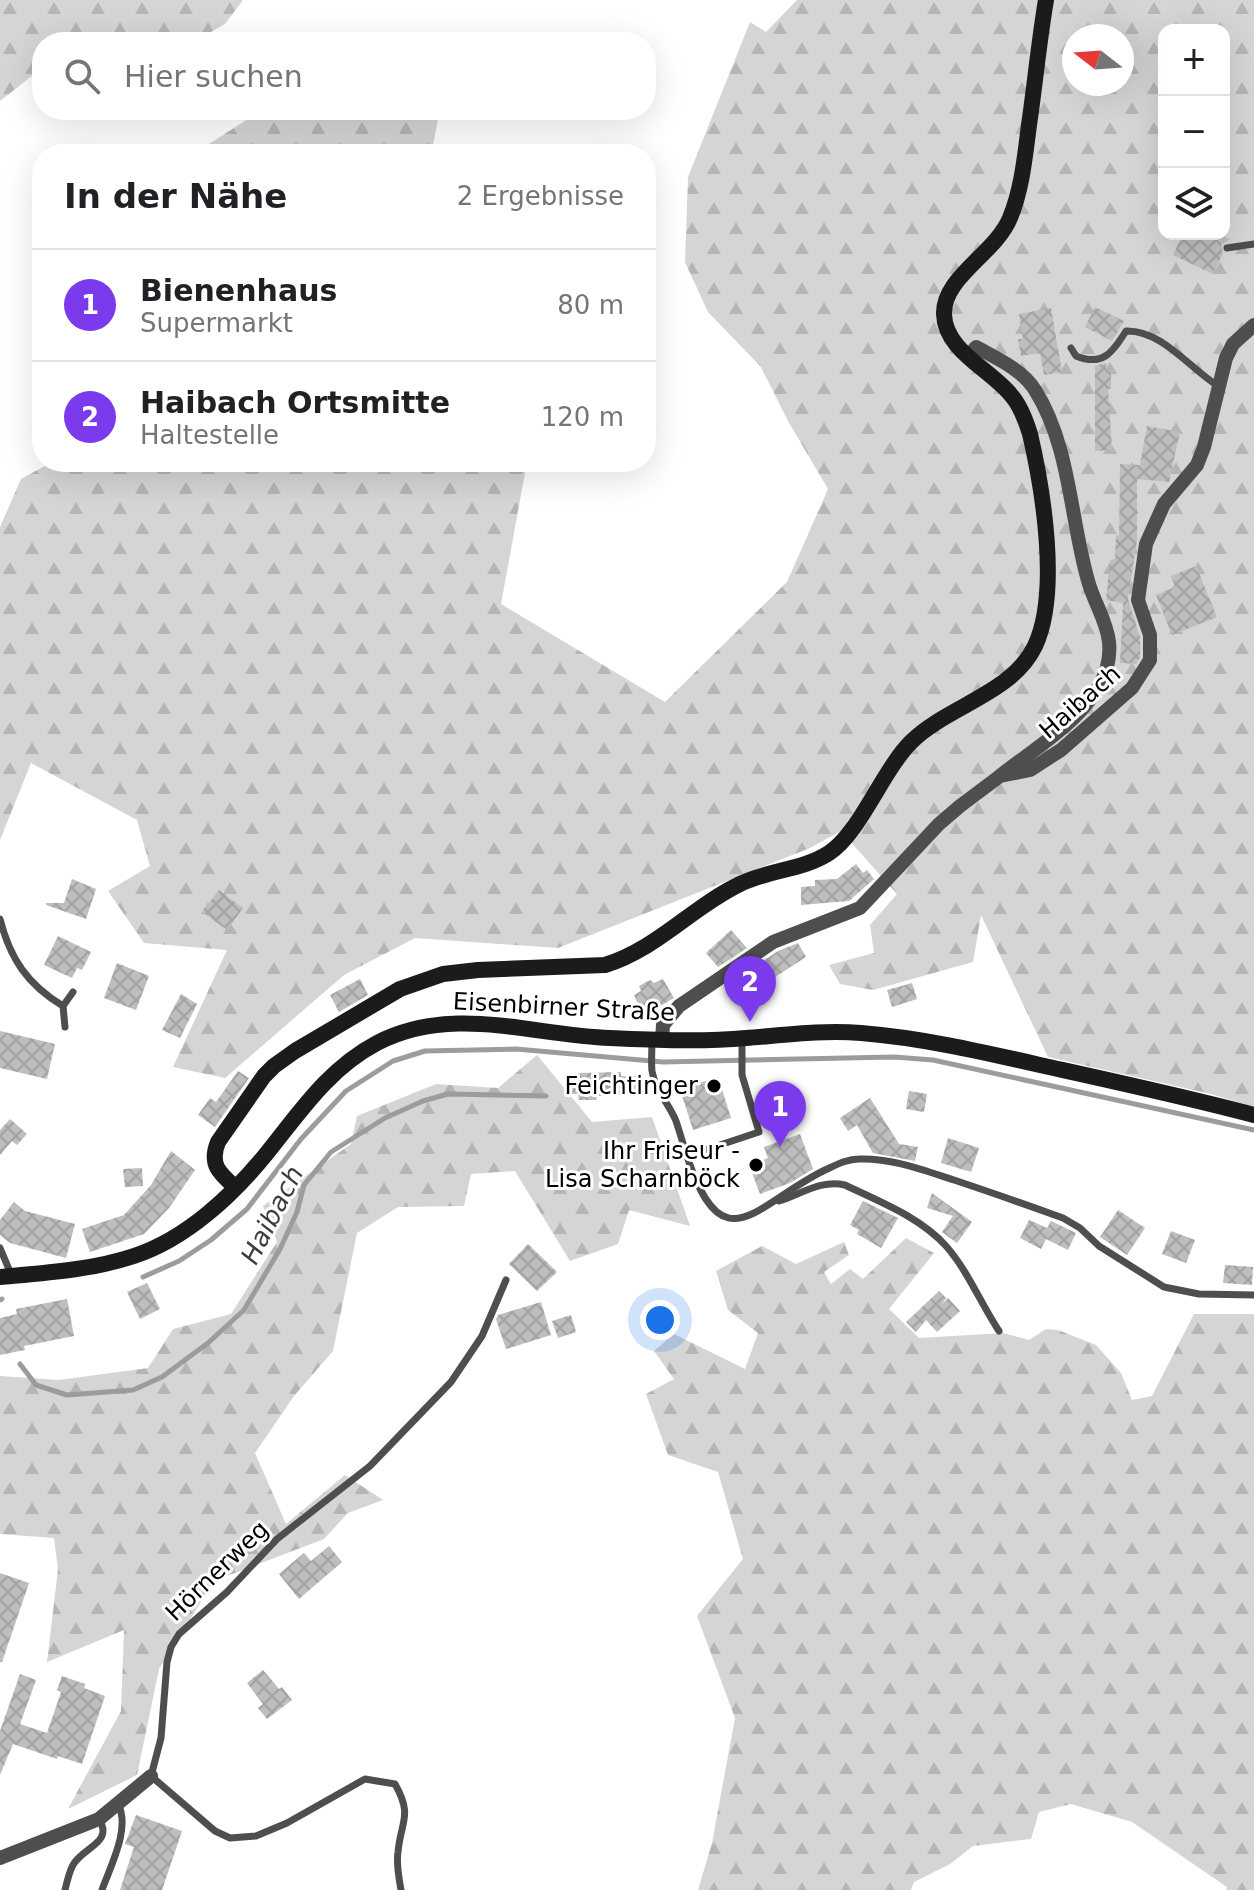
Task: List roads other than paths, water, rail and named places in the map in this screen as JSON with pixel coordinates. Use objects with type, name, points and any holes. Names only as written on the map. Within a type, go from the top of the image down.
[{"type":"main road","points":[[235,1187],[219,1173],[213,1153],[264,1076],[295,1051],[379,999],[443,974],[605,965],[623,960],[738,885],[830,853],[849,832],[885,775],[914,739],[1001,683],[1022,664],[1034,647],[1042,626],[1049,577],[1029,433],[1012,396],[956,344],[944,319],[944,305],[956,282],[994,245],[1010,217],[1025,158],[1046,0]]},
{"type":"main road","name":"Eisenbirner Straße","points":[[6,1276],[74,1269],[135,1255],[162,1244],[187,1228],[235,1187],[265,1156],[311,1096],[353,1058],[399,1033],[445,1023],[475,1022],[655,1043],[819,1031],[862,1033],[928,1042],[1254,1115]]},
{"type":"street","name":"Haibach","points":[[655,1043],[663,1025],[679,1006],[773,942],[860,908],[939,824],[1000,776],[1030,770],[1061,750],[1119,701],[1142,675],[1150,660],[1150,635],[1138,600],[1146,544],[1164,504],[1197,465],[1218,386],[1233,344],[1254,325]]},
{"type":"street","points":[[969,356],[976,347],[1015,371],[1034,388],[1050,419],[1090,586],[1109,641],[1107,668],[1101,684],[1090,699],[1064,726],[1000,776]]},
{"type":"street","points":[[0,1858],[99,1819],[151,1776]]},
{"type":"lane","points":[[1227,248],[1254,244]]},
{"type":"lane","points":[[1071,348],[1076,356],[1083,359],[1105,358],[1112,354],[1126,331],[1138,331],[1160,340],[1201,376],[1218,386]]},
{"type":"lane","points":[[0,919],[23,975],[44,995],[63,1006]]},
{"type":"lane","points":[[65,1027],[63,1006],[73,992]]},
{"type":"lane","points":[[687,1156],[759,1132],[742,1075],[742,1039]]},
{"type":"lane","points":[[655,1043],[652,1070],[655,1081],[675,1119],[687,1156],[711,1207],[720,1214],[744,1219],[773,1203],[823,1183],[834,1182],[914,1220],[930,1231],[952,1254],[999,1331]]},
{"type":"lane","points":[[773,1203],[795,1186],[843,1162],[854,1159],[890,1161],[1063,1218],[1080,1228],[1099,1246],[1164,1287],[1199,1294],[1254,1295]]},
{"type":"lane","points":[[0,1248],[6,1276]]},
{"type":"lane","name":"Hörnerweg","points":[[151,1776],[161,1738],[167,1662],[179,1634],[227,1592],[277,1539],[370,1466],[451,1382],[482,1336],[506,1280]]},
{"type":"lane","points":[[151,1776],[215,1831],[230,1838],[256,1836],[365,1779],[395,1784],[404,1801],[406,1819],[398,1852],[401,1890]]},
{"type":"lane","points":[[102,1890],[122,1827],[122,1812],[118,1804]]},
{"type":"lane","points":[[65,1890],[74,1864],[104,1835],[99,1819]]},
{"type":"waterway","points":[[143,1277],[179,1261],[211,1240],[247,1209],[301,1139],[346,1091],[393,1061],[425,1051],[516,1049],[663,1062],[894,1057],[933,1060],[1254,1130]]},
{"type":"waterway","name":"Haibach","points":[[20,1364],[36,1385],[67,1395],[133,1390],[162,1377],[208,1343],[244,1310],[280,1249],[297,1212],[304,1185],[331,1152],[385,1118],[448,1094],[546,1096]]},
{"type":"place","name":"Haibach Ortsmitte","points":[[750,1022]]},
{"type":"place","name":"Feichtinger","points":[[714,1086]]},
{"type":"place","name":"Bienenhaus","points":[[780,1147]]},
{"type":"place","name":"Ihr Friseur - Lisa Scharnböck","points":[[756,1165]]}]
